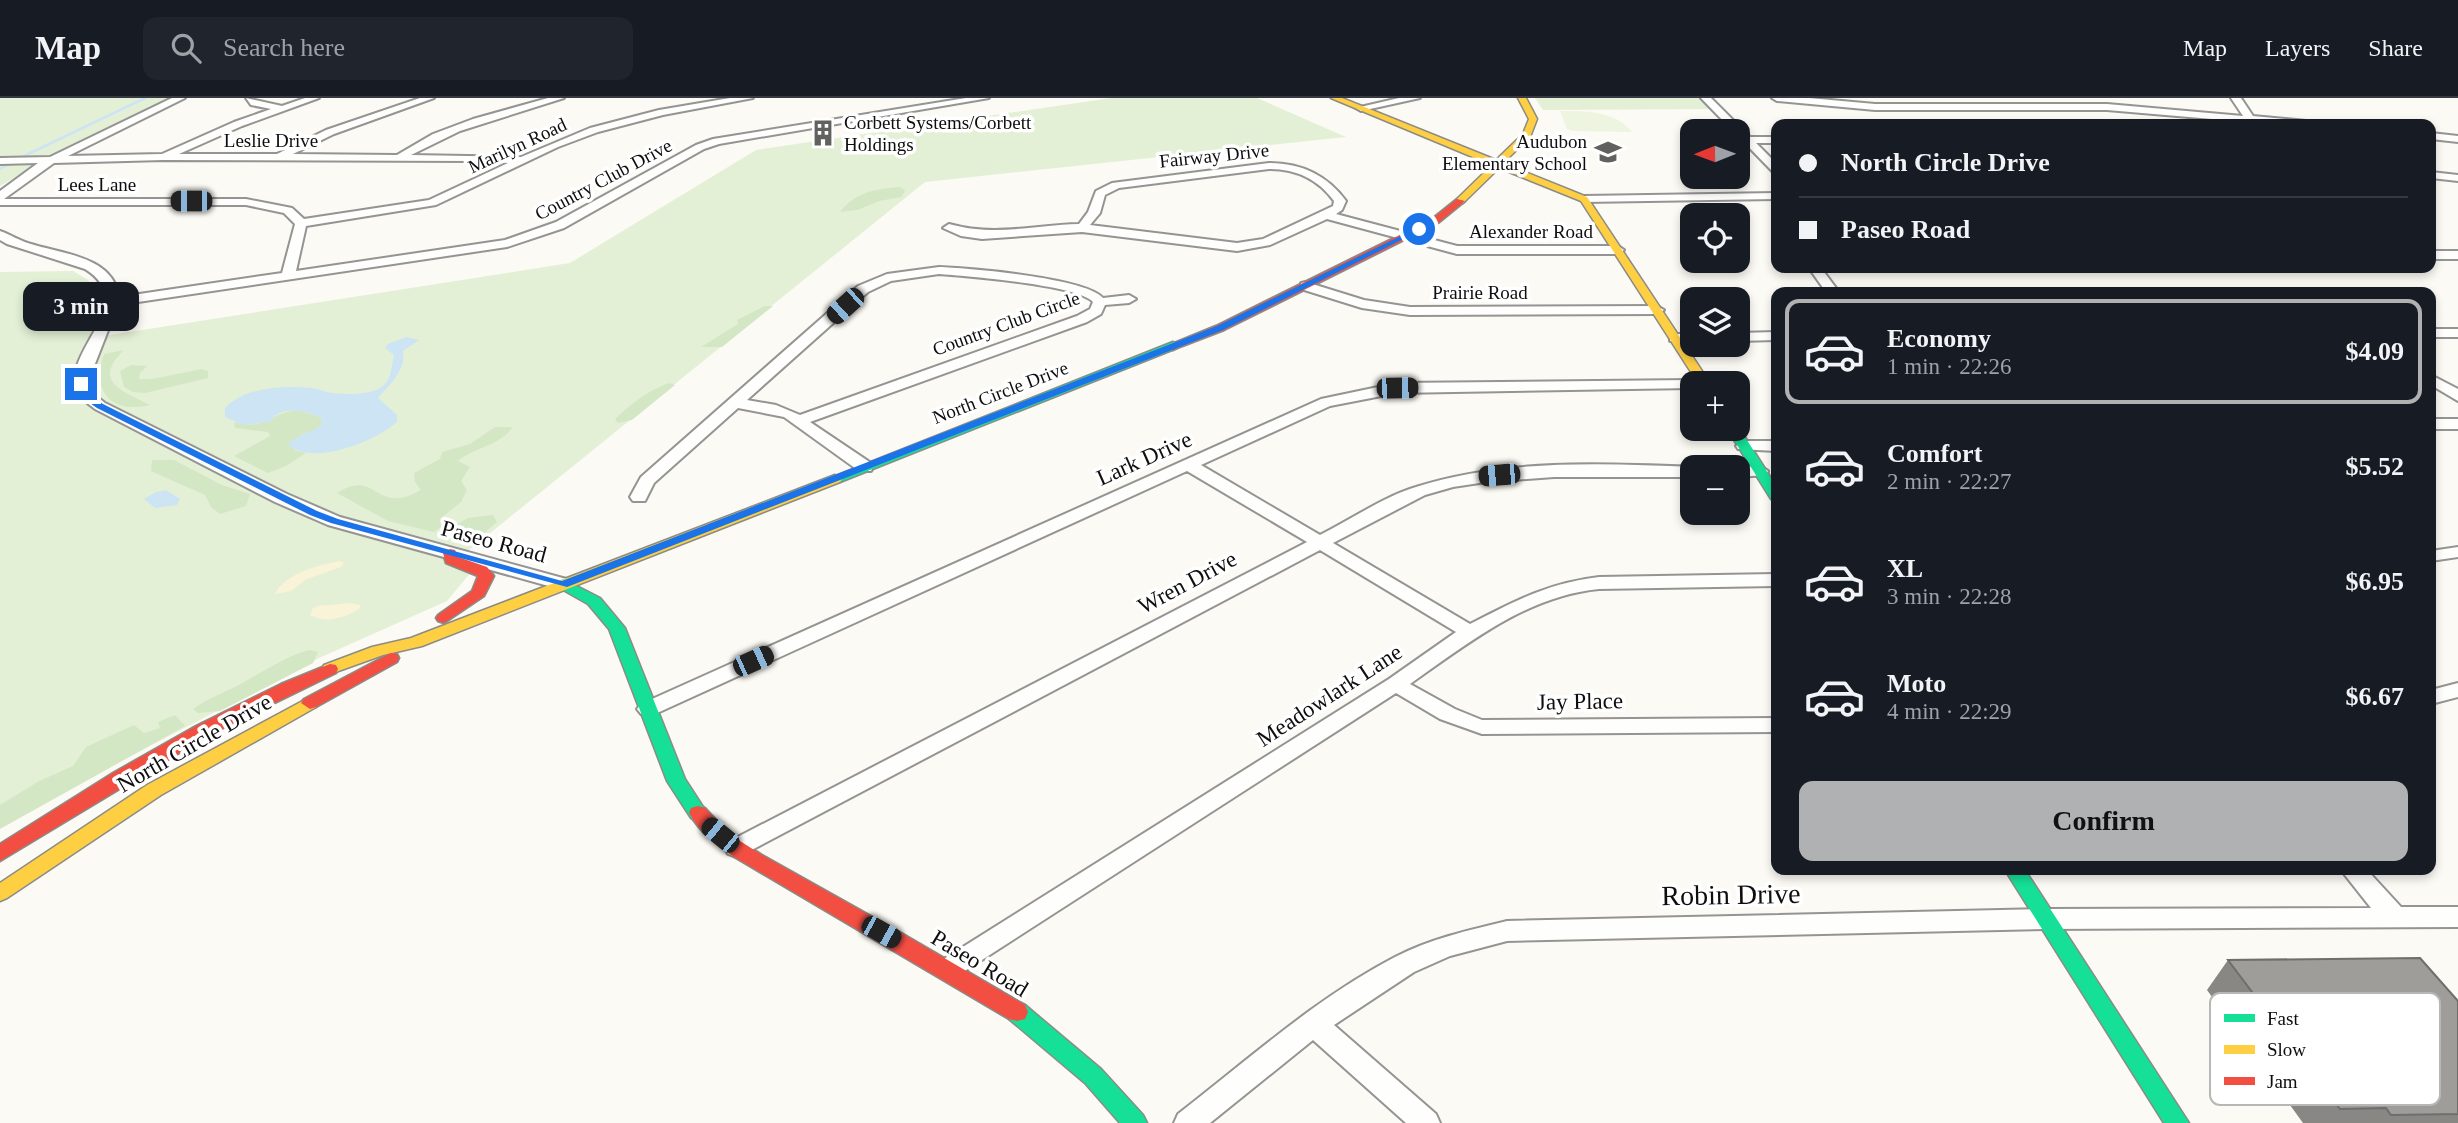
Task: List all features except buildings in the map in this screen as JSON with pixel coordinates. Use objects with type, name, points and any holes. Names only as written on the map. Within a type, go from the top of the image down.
[{"type":"main road","points":[[1335,98],[1584,199],[1696,371]]},
{"type":"main road","name":"North Circle Drive","points":[[0,854],[214,724],[346,660],[415,642],[865,467],[1220,328],[1306,286],[1447,214],[1500,163],[1532,127],[1531,112],[1522,98]]},
{"type":"main road","points":[[1741,441],[1771,488]]},
{"type":"main road","points":[[415,642],[443,619],[470,602],[485,583],[486,576],[482,570],[451,560],[450,553]]},
{"type":"main road","name":"Paseo Road","points":[[563,584],[594,601],[617,628],[685,797],[704,822],[736,848],[948,969],[1028,1019],[1093,1076],[1135,1123]]},
{"type":"main road","name":"North Circle Drive","points":[[0,892],[155,790],[376,668],[415,642]]},
{"type":"main road","points":[[2018,875],[2178,1123]]},
{"type":"street","points":[[0,196],[36,168],[180,98]]},
{"type":"street","points":[[251,98],[254,103],[282,108]]},
{"type":"street","points":[[163,157],[221,131],[314,98]]},
{"type":"street","points":[[279,157],[330,132],[429,98]]},
{"type":"street","points":[[400,158],[419,146],[452,132],[559,98]]},
{"type":"street","name":"Marilyn Road","points":[[301,223],[432,203],[554,145],[608,126],[718,100],[748,98]]},
{"type":"street","points":[[901,98],[916,108]]},
{"type":"street","name":"Country Club Drive","points":[[113,302],[507,243],[559,225],[700,147],[717,141],[984,98]]},
{"type":"street","points":[[1361,108],[1415,98]]},
{"type":"street","points":[[1706,98],[1726,119]]},
{"type":"street","points":[[1777,98],[1875,107],[2107,107],[2230,119]]},
{"type":"street","points":[[2236,98],[2250,119]]},
{"type":"street","points":[[2436,137],[2458,139]]},
{"type":"street","points":[[1750,140],[1771,140]]},
{"type":"street","points":[[1750,143],[1771,164]]},
{"type":"street","name":"Leslie Drive","points":[[0,161],[163,157],[523,160]]},
{"type":"street","name":"Leslie Drive","points":[[19,161],[36,168]]},
{"type":"street","name":"Fairway Drive","points":[[1082,228],[1094,213],[1100,193],[1110,187],[1131,181],[1294,164],[1338,196],[1340,204],[1326,215]]},
{"type":"street","points":[[1189,175],[1204,190]]},
{"type":"street","points":[[2436,176],[2456,179]]},
{"type":"street","points":[[1584,199],[1771,196]]},
{"type":"street","name":"Lees Lane","points":[[0,202],[246,202],[288,210],[301,223]]},
{"type":"street","points":[[949,228],[964,234],[987,237],[1059,228],[1082,228],[1237,247],[1266,242],[1326,215],[1403,237]]},
{"type":"street","points":[[288,276],[301,223]]},
{"type":"street","points":[[0,235],[18,244],[100,272],[112,287],[113,302]]},
{"type":"street","name":"Alexander Road","points":[[1403,237],[1439,247],[1474,252],[1618,250]]},
{"type":"street","points":[[2436,256],[2458,255]]},
{"type":"street","name":"Country Club Circle","points":[[734,403],[863,289],[901,273],[952,271],[1075,289],[1093,294],[1100,302],[1100,307],[1090,316],[800,420]]},
{"type":"street","name":"Prairie Road","points":[[1306,286],[1362,304],[1410,311],[1657,310]]},
{"type":"street","points":[[1100,302],[1129,299]]},
{"type":"street","name":"Paseo Road","points":[[113,302],[82,372],[81,388],[87,397],[118,416],[313,513],[563,584]]},
{"type":"street","points":[[2436,333],[2458,333]]},
{"type":"street","points":[[1750,337],[1771,336]]},
{"type":"street","points":[[1675,338],[1680,338]]},
{"type":"street","points":[[959,342],[979,355]]},
{"type":"street","points":[[2436,382],[2458,396]]},
{"type":"street","name":"Lark Drive","points":[[648,709],[1326,402],[1397,388],[1680,384]]},
{"type":"street","points":[[639,497],[647,481],[734,403],[771,408],[800,420],[865,467]]},
{"type":"street","points":[[2436,424],[2458,424]]},
{"type":"street","points":[[1744,446],[1771,446]]},
{"type":"street","points":[[1189,464],[1470,632]]},
{"type":"street","points":[[1750,471],[1760,471]]},
{"type":"street","name":"Wren Drive","points":[[736,848],[1409,495],[1443,483],[1473,478],[1535,473],[1680,472]]},
{"type":"street","points":[[2436,555],[2457,552]]},
{"type":"street","name":"Meadowlark Lane","points":[[948,969],[1396,684],[1470,632],[1543,594],[1570,586],[1628,582],[1771,580]]},
{"type":"street","name":"Jay Place","points":[[1396,684],[1451,717],[1482,727],[1771,725]]},
{"type":"street","points":[[2436,696],[2458,690]]},
{"type":"street","points":[[2357,875],[2396,919]]},
{"type":"street","name":"Robin Drive","points":[[1188,1123],[1315,1025],[1392,971],[1436,951],[1507,931],[2046,919],[2458,917]]},
{"type":"street","points":[[1315,1025],[1426,1123]]},
{"type":"green space","points":[[0,98],[179,98],[0,186]]},
{"type":"green space","points":[[1111,98],[1257,98],[1346,137],[925,182],[453,563],[472,571],[447,601],[319,658],[0,824],[0,272],[73,271],[88,280],[100,297],[101,309],[91,338],[570,263],[756,150]]},
{"type":"green space","points":[[1535,98],[1700,98],[1711,109],[1543,110]]},
{"type":"green space","points":[[1560,111],[1609,116],[1632,132],[1573,131],[1567,129]]},
{"type":"green space","points":[[900,187],[905,191],[901,197],[879,201],[858,210],[840,212],[859,196]]},
{"type":"green space","points":[[765,306],[773,306],[722,347],[701,347],[738,324],[737,320]]},
{"type":"green space","points":[[124,350],[110,370],[111,378],[121,390],[150,405],[136,407],[115,403],[103,389],[100,379],[104,354]]},
{"type":"green space","points":[[131,365],[147,366],[140,373],[139,379],[202,369],[208,371],[208,378],[145,393],[133,392],[124,387],[120,371]]},
{"type":"green space","points":[[669,383],[675,385],[632,420],[618,423],[615,419],[640,398]]},
{"type":"green space","points":[[297,410],[320,417],[323,423],[317,430],[302,434],[294,450],[306,453],[286,466],[268,473],[234,456],[270,436],[268,432],[235,428],[234,422],[261,423]]},
{"type":"green space","points":[[495,427],[513,427],[501,438],[458,461],[470,467],[461,481],[467,490],[461,502],[440,519],[441,527],[434,532],[388,521],[337,493],[361,485],[385,496],[406,497],[421,490],[415,482],[414,473],[440,459],[442,452],[470,444]]},
{"type":"green space","points":[[152,460],[174,460],[222,485],[250,494],[246,506],[220,514],[211,507],[205,495],[151,471]]},
{"type":"green space","points":[[493,515],[497,522],[470,545],[436,536],[468,518]]},
{"type":"green space","points":[[309,650],[318,652],[313,663],[220,711],[198,713],[193,709],[285,659]]},
{"type":"green space","points":[[175,715],[185,726],[0,829],[0,805],[39,781],[73,766],[86,747],[134,725],[144,733],[160,728],[158,722]]},
{"type":"sand","points":[[340,561],[344,563],[341,567],[307,579],[291,591],[275,594],[286,581],[295,576],[313,567]]},
{"type":"sand","points":[[350,603],[360,605],[360,608],[336,619],[310,615],[313,608],[318,606]]},
{"type":"water","points":[[406,337],[419,340],[403,351],[400,371],[378,398],[397,415],[397,422],[359,444],[313,453],[299,451],[288,445],[323,423],[320,417],[300,411],[280,413],[270,422],[243,425],[225,417],[225,408],[233,401],[265,389],[301,387],[349,394],[379,389],[389,379],[394,355],[385,348],[388,344]]},
{"type":"water","points":[[166,490],[180,499],[177,505],[155,508],[144,499],[156,492]]},
{"type":"waterway","points":[[22,157],[145,98]]},
{"type":"waterway","points":[[0,169],[11,163]]},
{"type":"traffic: fast","points":[[835,479],[1173,346]]},
{"type":"traffic: fast","points":[[1741,441],[1771,488]]},
{"type":"traffic: fast","points":[[563,584],[594,601],[617,628],[676,781],[698,813]]},
{"type":"traffic: fast","points":[[2018,875],[2177,1123]]},
{"type":"traffic: fast","points":[[1017,1012],[1093,1076],[1135,1123]]},
{"type":"traffic: slow","points":[[1335,98],[1584,199],[1696,371]]},
{"type":"traffic: slow","points":[[1460,201],[1527,135],[1533,119],[1522,98]]},
{"type":"traffic: slow","points":[[330,669],[378,651],[416,642],[835,479]]},
{"type":"traffic: slow","points":[[0,893],[154,790],[310,703]]},
{"type":"traffic: jam","points":[[1173,346],[1220,328],[1435,221],[1460,201]]},
{"type":"traffic: jam","points":[[444,618],[479,593],[486,576],[482,570],[451,560],[450,553]]},
{"type":"traffic: jam","points":[[310,703],[391,658]]},
{"type":"traffic: jam","points":[[0,854],[202,730],[330,669]]},
{"type":"traffic: jam","points":[[698,813],[723,839],[755,861],[822,897],[1017,1012]]},
{"type":"place","name":"Corbett Systems/Corbett Holdings","points":[[823,133]]},
{"type":"place","name":"Audubon Elementary School","points":[[1608,152]]},
{"type":"route","points":[[81,384],[83,393],[100,406],[313,513],[563,584],[1220,328],[1419,229]]}]
